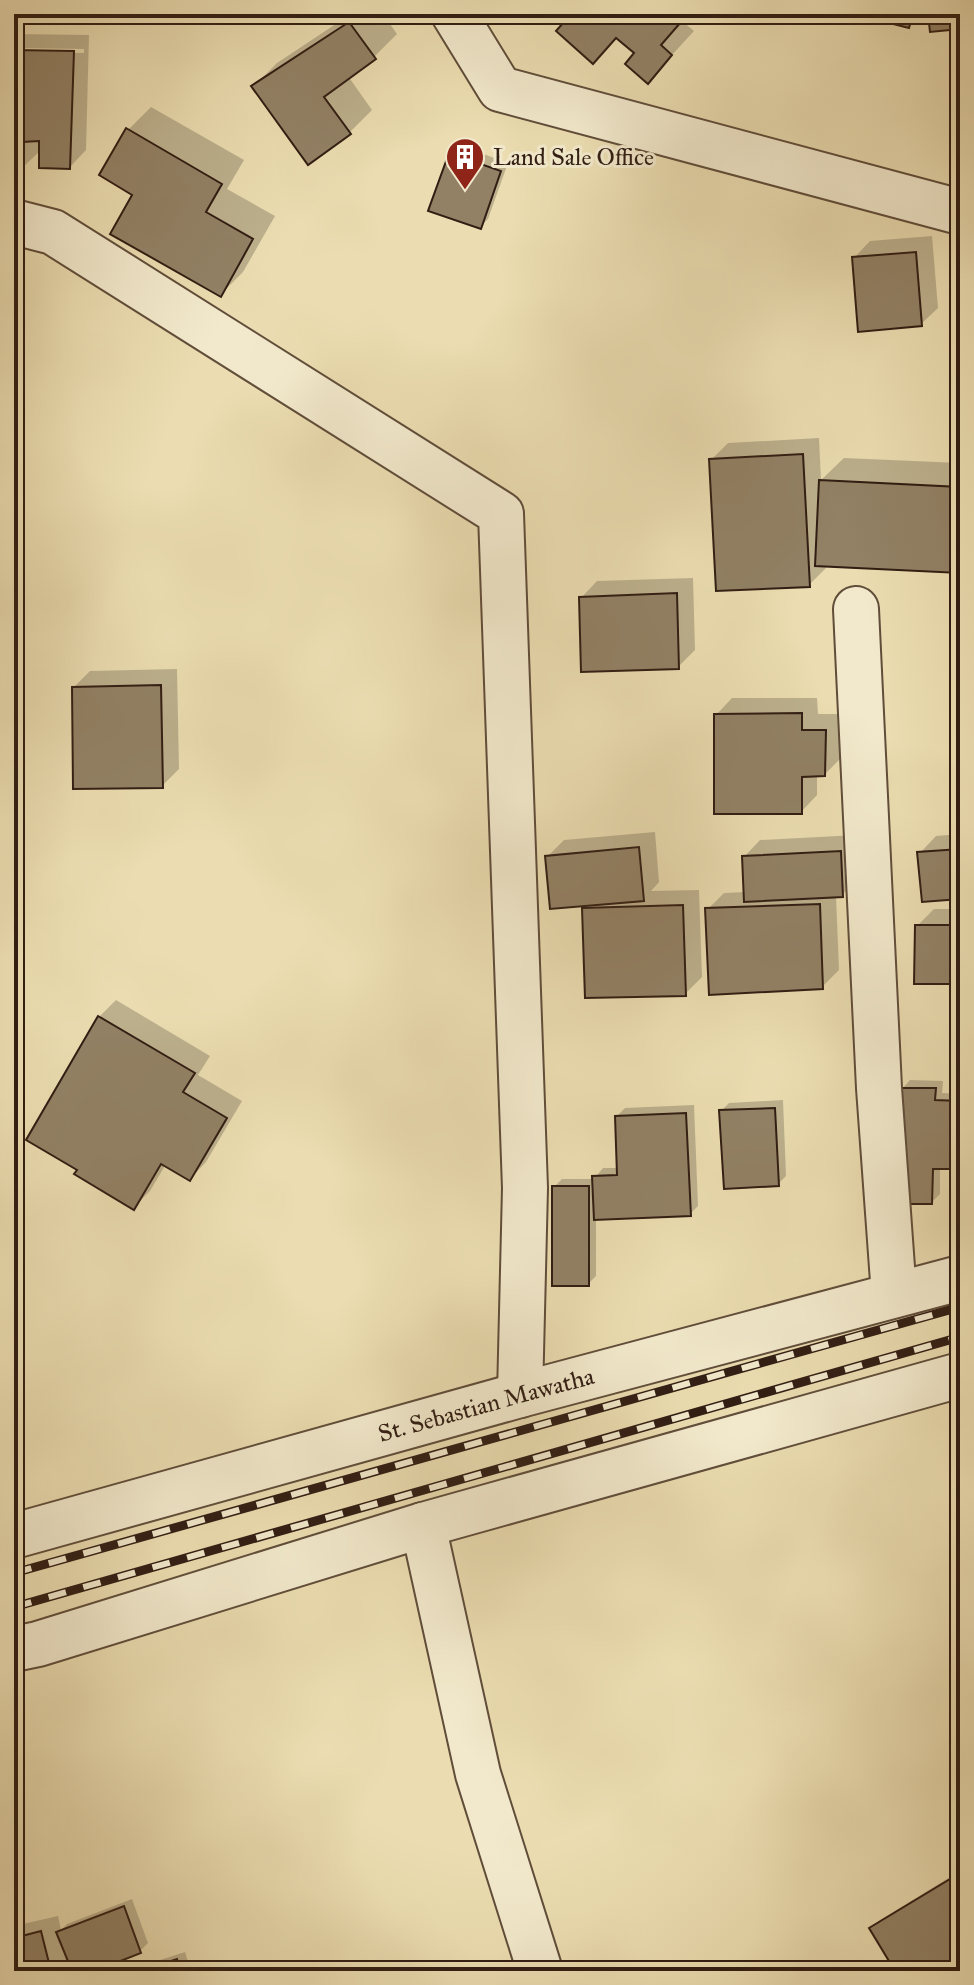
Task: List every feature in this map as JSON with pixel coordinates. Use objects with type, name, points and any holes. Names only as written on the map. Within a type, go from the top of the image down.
[{"type":"street","points":[[454,14],[500,89],[960,212]]},
{"type":"street","points":[[14,222],[53,232],[501,514],[525,1188],[520,1395]]},
{"type":"street","points":[[856,609],[879,1088],[894,1295]]},
{"type":"street","name":"St. Sebastian Mawatha","points":[[14,1536],[520,1395],[960,1278]]},
{"type":"street","points":[[14,1649],[423,1525],[960,1375]]},
{"type":"street","points":[[423,1525],[478,1774],[540,1971]]},
{"type":"building","points":[[571,14],[688,14],[661,45],[672,55],[648,84],[625,64],[634,53],[616,38],[593,64],[556,31]]},
{"type":"building","points":[[854,14],[913,14],[909,28]]},
{"type":"building","points":[[928,14],[960,14],[960,29],[930,32]]},
{"type":"building","points":[[349,22],[376,59],[324,97],[351,134],[308,165],[251,86]]},
{"type":"building","points":[[14,50],[74,51],[70,169],[39,168],[39,141],[22,142],[21,172],[14,172]]},
{"type":"building","points":[[126,128],[222,184],[206,212],[253,239],[221,297],[110,234],[132,195],[99,175]]},
{"type":"building","name":"Land Sale Office","points":[[449,153],[501,171],[481,229],[428,211]]},
{"type":"building","points":[[916,252],[922,326],[858,332],[852,257]]},
{"type":"building","points":[[803,454],[810,587],[716,591],[709,459]]},
{"type":"building","points":[[819,480],[960,487],[960,573],[815,566]]},
{"type":"building","points":[[677,593],[679,669],[581,672],[579,597]]},
{"type":"building","points":[[161,685],[163,788],[73,789],[72,687]]},
{"type":"building","points":[[802,713],[802,730],[826,730],[825,776],[802,777],[802,814],[714,814],[714,714]]},
{"type":"building","points":[[639,847],[644,901],[550,909],[545,856]]},
{"type":"building","points":[[960,849],[960,899],[922,902],[917,852]]},
{"type":"building","points":[[841,851],[843,897],[744,902],[742,856]]},
{"type":"building","points":[[820,904],[823,989],[709,995],[705,908]]},
{"type":"building","points":[[683,905],[686,996],[585,998],[582,908]]},
{"type":"building","points":[[915,925],[960,925],[960,984],[914,984]]},
{"type":"building","points":[[98,1016],[195,1073],[183,1092],[227,1118],[190,1181],[161,1164],[134,1210],[74,1174],[77,1170],[26,1140]]},
{"type":"building","points":[[900,1088],[936,1088],[935,1100],[960,1101],[960,1169],[933,1169],[932,1204],[899,1204]]},
{"type":"building","points":[[775,1108],[779,1186],[724,1189],[719,1110]]},
{"type":"building","points":[[686,1113],[691,1216],[594,1220],[592,1176],[617,1175],[615,1116]]},
{"type":"building","points":[[552,1186],[589,1186],[589,1286],[552,1286]]},
{"type":"building","points":[[960,1873],[960,1971],[895,1971],[869,1928]]},
{"type":"building","points":[[124,1906],[141,1953],[95,1971],[72,1971],[56,1932]]},
{"type":"building","points":[[41,1931],[51,1971],[14,1971],[14,1938]]},
{"type":"building","points":[[177,1959],[180,1971],[140,1971]]},
{"type":"railway","points":[[14,1573],[960,1307]]},
{"type":"railway","points":[[14,1607],[960,1337]]},
{"type":"place","name":"Land Sale Office","points":[[465,191]]}]
